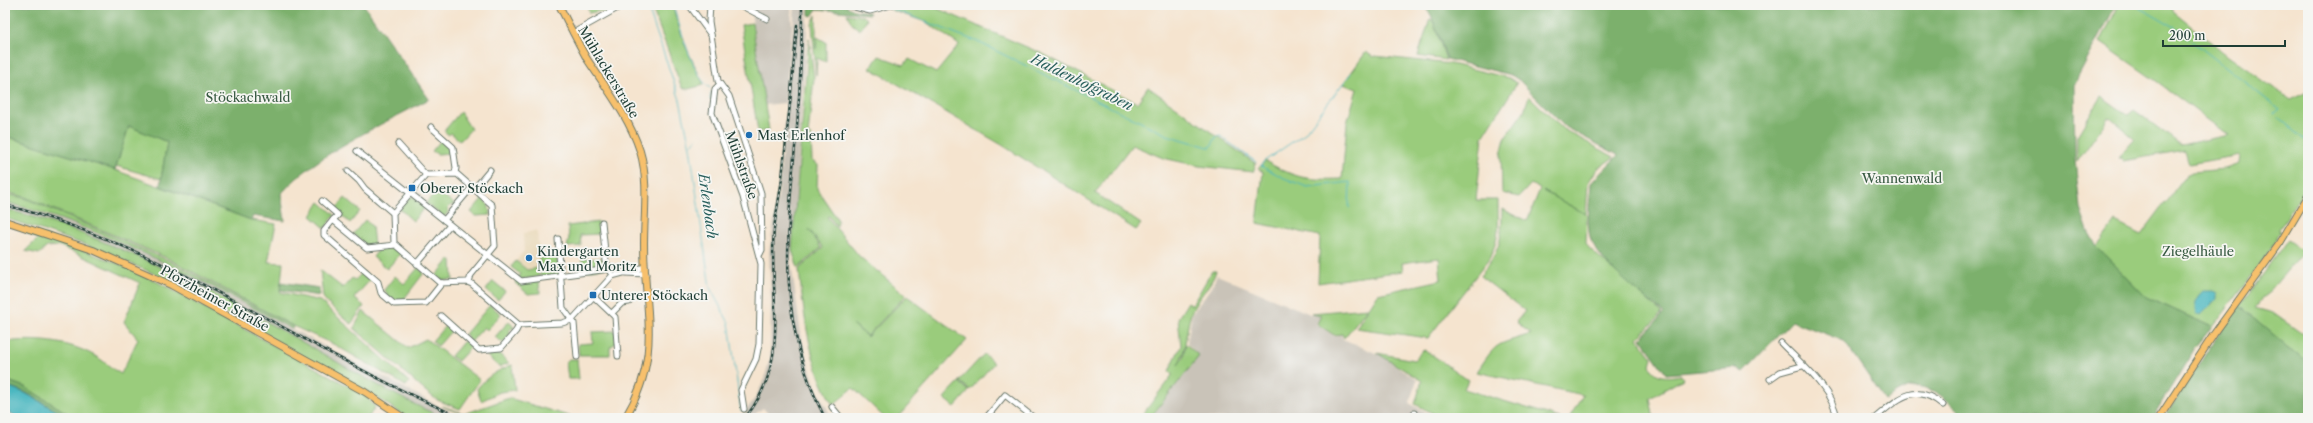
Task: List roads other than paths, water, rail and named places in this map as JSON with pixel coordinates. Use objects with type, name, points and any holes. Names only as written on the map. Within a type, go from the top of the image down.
[{"type":"main road","name":"Mühlackerstraße","points":[[559,5],[573,33],[622,111],[640,151],[646,191],[645,267],[650,320],[650,347],[642,384],[625,418]]},
{"type":"main road","points":[[2158,418],[2214,334],[2280,243],[2308,196]]},
{"type":"main road","name":"Pforzheimer Straße","points":[[5,221],[93,250],[171,285],[365,392],[404,418]]},
{"type":"street","points":[[573,33],[623,5]]},
{"type":"street","points":[[689,5],[711,34]]},
{"type":"street","points":[[710,5],[711,34],[720,84],[729,96],[760,184],[763,199],[762,250],[760,254],[759,344],[756,359],[741,390],[744,409]]},
{"type":"street","points":[[740,5],[767,19]]},
{"type":"street","points":[[847,5],[870,11],[891,5]]},
{"type":"street","name":"Mühlstraße","points":[[720,84],[715,89],[712,113],[743,197],[760,254]]},
{"type":"street","points":[[431,127],[453,147],[456,168],[455,173]]},
{"type":"street","points":[[398,144],[426,175]]},
{"type":"street","points":[[358,151],[521,281],[609,269]]},
{"type":"street","points":[[444,220],[490,170]]},
{"type":"street","points":[[348,171],[359,181],[365,190],[393,214]]},
{"type":"street","points":[[469,282],[472,275],[496,242],[493,207],[455,173],[426,175],[393,214],[394,241],[396,245],[417,264],[442,283],[469,282],[519,325],[562,323],[572,320],[613,275],[645,267]]},
{"type":"street","points":[[322,201],[338,215],[324,231],[324,235],[378,282],[381,294],[393,304],[426,303],[442,283]]},
{"type":"street","points":[[333,220],[366,248],[396,245]]},
{"type":"street","points":[[602,222],[606,261],[613,275]]},
{"type":"street","points":[[417,264],[450,225]]},
{"type":"street","points":[[558,239],[563,308],[572,320],[577,357]]},
{"type":"street","points":[[624,273],[646,274]]},
{"type":"street","points":[[594,297],[612,313],[616,321],[618,356]]},
{"type":"street","points":[[612,313],[622,303],[629,302]]},
{"type":"street","points":[[441,316],[479,350],[501,348],[519,325]]},
{"type":"street","points":[[1781,343],[1824,390],[1837,418]]},
{"type":"street","points":[[1770,379],[1780,372],[1802,366]]},
{"type":"street","points":[[1875,418],[1895,402],[1909,394],[1925,394],[1943,405]]},
{"type":"street","points":[[986,418],[1005,395],[1034,418]]},
{"type":"street","points":[[832,406],[841,418]]},
{"type":"water","points":[[2204,291],[2213,291],[2217,293],[2217,299],[2201,315],[2196,314],[2196,301]]},
{"type":"water","points":[[5,385],[25,393],[69,418],[20,418],[5,411]]},
{"type":"waterway","name":"Erlenbach","points":[[647,5],[680,100],[690,147],[710,288],[729,323],[741,411]]},
{"type":"waterway","points":[[673,5],[693,63],[698,74],[710,88]]},
{"type":"waterway","points":[[2137,5],[2173,26],[2280,110],[2275,114]]},
{"type":"waterway","name":"Haldenhofgraben","points":[[892,9],[978,42],[1167,135],[1208,147],[1211,147],[1216,137],[1220,136],[1256,162]]},
{"type":"waterway","points":[[1349,208],[1350,182],[1307,187],[1284,178],[1261,166],[1263,162],[1304,134],[1351,73]]},
{"type":"waterway","points":[[710,100],[711,92]]},
{"type":"waterway","points":[[2279,118],[2308,142]]},
{"type":"waterway","name":"Erlenbach","points":[[690,147],[696,139]]},
{"type":"tunnel","points":[[744,409],[747,418]]},
{"type":"railway","points":[[802,5],[799,96],[788,239],[788,275],[798,347],[809,382],[825,418]]},
{"type":"railway","points":[[745,418],[760,396],[769,373],[774,350],[774,229],[784,159],[797,25]]},
{"type":"railway","points":[[5,205],[66,224],[124,247],[181,273],[348,363],[405,392],[462,418]]},
{"type":"place","name":"Mast Erlenhof","points":[[749,135]]},
{"type":"place","name":"Oberer Stöckach","points":[[412,188]]},
{"type":"place","name":"Kindergarten Max und Moritz","points":[[529,258]]},
{"type":"place","name":"Unterer Stöckach","points":[[593,295]]},
{"type":"park label","name":"Stöckachwald","points":[[248,97]]},
{"type":"park label","name":"Wannenwald","points":[[1902,178]]},
{"type":"park label","name":"Ziegelhäule","points":[[2198,251]]}]
